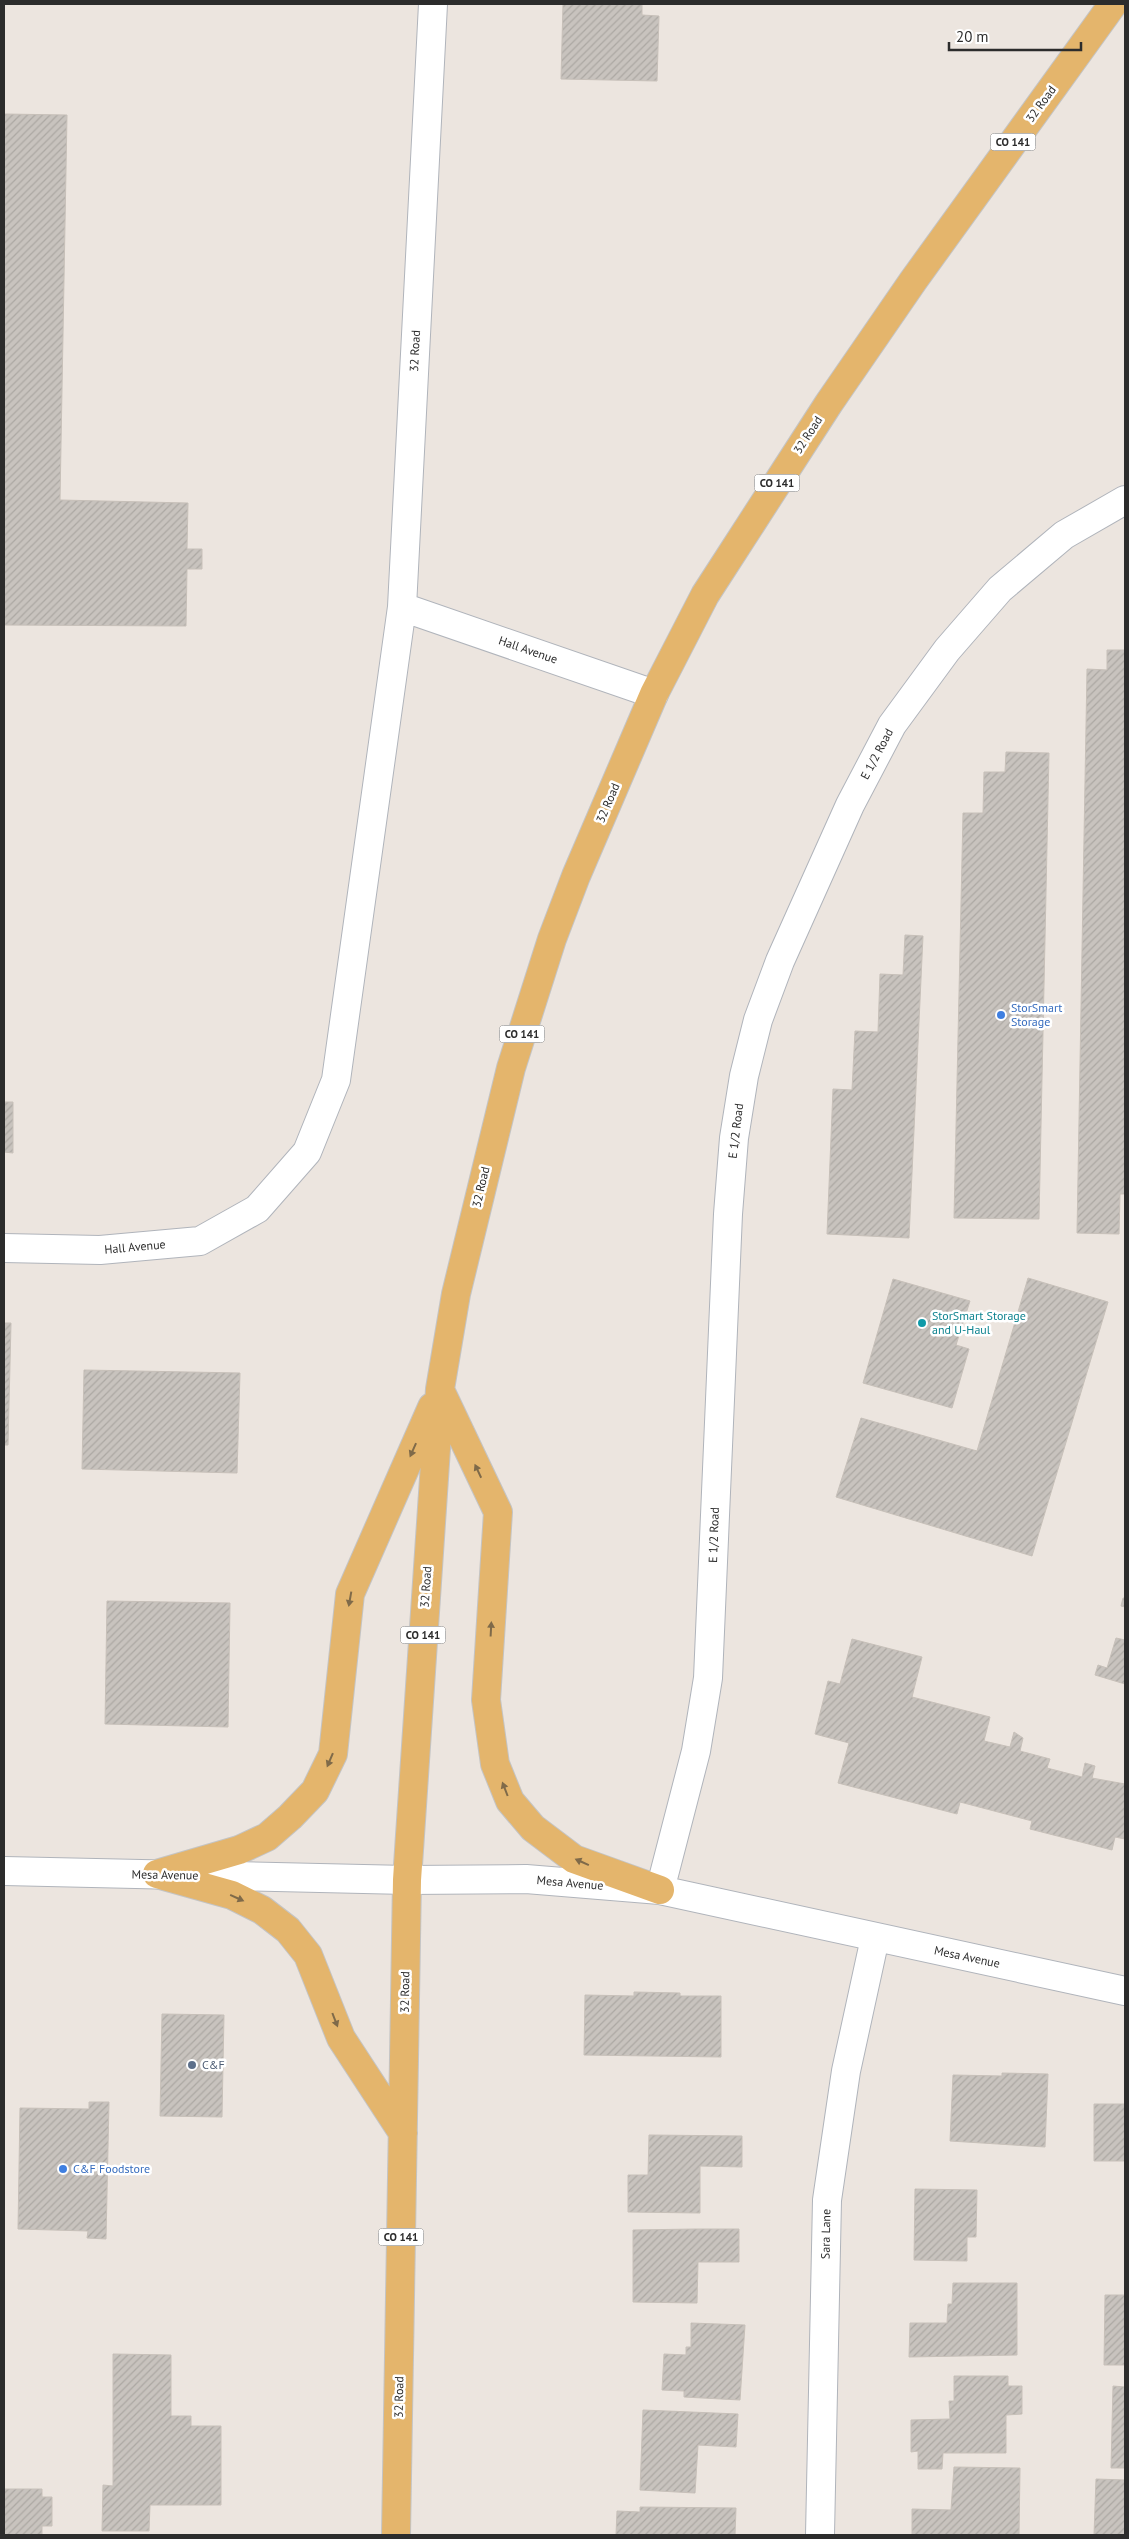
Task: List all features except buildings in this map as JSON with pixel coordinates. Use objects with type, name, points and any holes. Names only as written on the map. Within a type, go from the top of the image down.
[{"type":"main road","name":"32 Road","points":[[396,2535],[406,1880],[440,1389],[456,1294],[511,1068],[532,999],[573,885],[654,694],[705,595],[829,403],[913,281],[1113,4]]},
{"type":"main road","points":[[440,1389],[498,1512],[486,1700],[495,1764],[510,1801],[533,1828],[574,1859],[660,1890]]},
{"type":"main road","points":[[157,1874],[239,1850],[267,1837],[290,1817],[315,1790],[333,1754],[350,1594],[440,1389]]},
{"type":"main road","points":[[157,1874],[232,1896],[262,1910],[288,1930],[308,1955],[342,2038],[403,2132]]},
{"type":"street","name":"32 Road","points":[[257,1209],[307,1152],[336,1080],[402,607],[433,4]]},
{"type":"street","name":"E 1/2 Road","points":[[660,1890],[696,1751],[708,1678],[728,1214],[734,1138],[744,1076],[758,1020],[780,960],[838,831],[892,726],[947,650],[1000,589],[1064,536],[1125,500]]},
{"type":"street","name":"Hall Avenue","points":[[402,607],[654,694]]},
{"type":"street","name":"Hall Avenue","points":[[4,1248],[100,1250],[200,1241],[257,1209]]},
{"type":"street","name":"Mesa Avenue","points":[[4,1871],[406,1880],[526,1879],[660,1890],[1125,1991]]},
{"type":"street","name":"Sara Lane","points":[[820,2535],[827,2200],[846,2071],[875,1938]]},
{"type":"place","name":"StorSmart Storage","points":[[1001,1015]]},
{"type":"place","name":"StorSmart Storage and U-Haul","points":[[922,1323]]},
{"type":"place","name":"C&F","points":[[192,2065]]},
{"type":"place","name":"C&F Foodstore","points":[[63,2169]]}]
